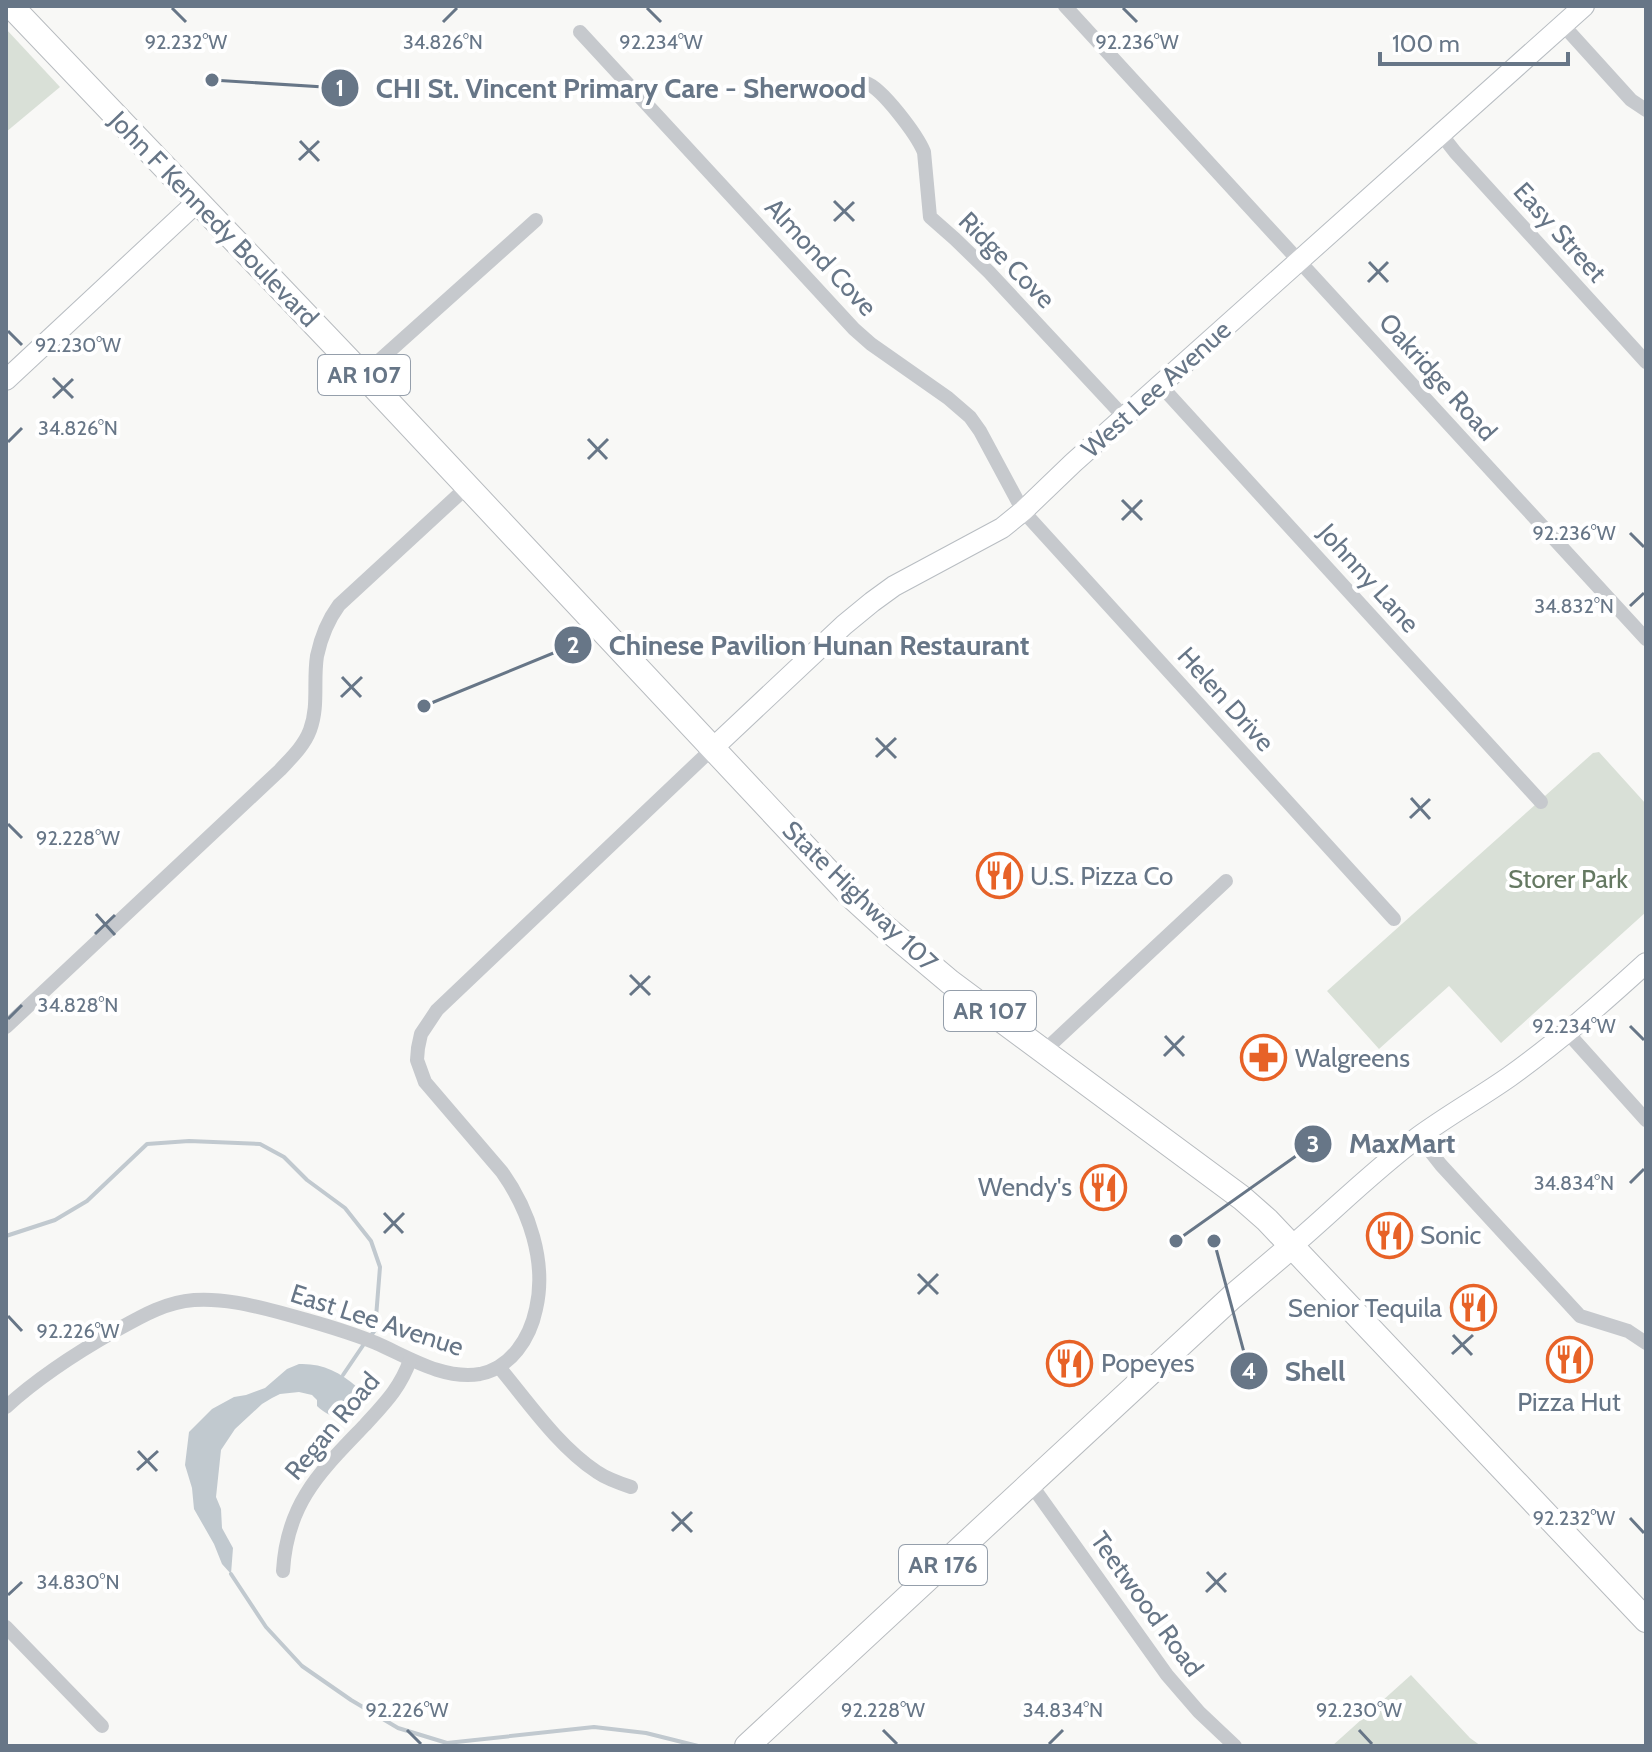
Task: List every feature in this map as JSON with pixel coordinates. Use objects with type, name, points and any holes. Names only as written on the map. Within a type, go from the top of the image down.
[{"type":"main road","name":"John F Kennedy Boulevard","points":[[11,6],[363,375],[712,749]]},
{"type":"main road","name":"State Highway 107","points":[[712,749],[852,897],[887,929],[950,982],[1242,1198],[1267,1220],[1643,1610]]},
{"type":"main road","name":"AR 176","points":[[747,1746],[1232,1297],[1292,1246]]},
{"type":"street","name":"Oakridge Road","points":[[1065,6],[1646,639]]},
{"type":"street","name":"West Lee Avenue","points":[[712,749],[872,602],[894,586],[1002,528],[1023,511],[1584,6]]},
{"type":"street","points":[[1563,25],[1631,100],[1646,110]]},
{"type":"street","name":"Almond Cove","points":[[580,32],[854,329],[970,417],[1023,511]]},
{"type":"street","name":"Ridge Cove","points":[[866,83],[876,87],[920,143],[924,152],[930,217],[989,272],[1125,418]]},
{"type":"street","name":"Easy Street","points":[[1441,134],[1646,362]]},
{"type":"street","points":[[9,370],[197,202]]},
{"type":"street","points":[[363,375],[536,220]]},
{"type":"street","name":"Johnny Lane","points":[[1161,386],[1541,802]]},
{"type":"street","points":[[6,1027],[301,747],[314,716],[317,657],[331,616],[339,605],[467,487]]},
{"type":"street","name":"Helen Drive","points":[[1023,511],[1394,919]]},
{"type":"street","points":[[631,1487],[599,1473],[582,1461],[554,1433],[499,1367],[522,1344],[532,1325],[539,1288],[536,1252],[524,1208],[512,1186],[425,1082],[417,1060],[418,1048],[421,1034],[437,1010],[712,749]]},
{"type":"street","points":[[1044,1051],[1226,881]]},
{"type":"street","points":[[1292,1246],[1371,1175],[1419,1137],[1507,1079],[1646,963]]},
{"type":"street","points":[[1567,1032],[1646,1120]]},
{"type":"street","points":[[1419,1137],[1580,1316],[1628,1331],[1646,1343]]},
{"type":"street","name":"East Lee Avenue","points":[[6,1407],[29,1386],[68,1359],[153,1311],[179,1302],[232,1302],[325,1324],[437,1369],[469,1375],[499,1367]]},
{"type":"street","name":"Regan Road","points":[[283,1571],[287,1539],[300,1502],[323,1469],[393,1395],[410,1360]]},
{"type":"street","name":"Teetwood Road","points":[[1030,1483],[1167,1675],[1199,1712],[1235,1746]]},
{"type":"street","points":[[6,1627],[102,1726]]},
{"type":"green space","points":[[6,29],[60,87],[6,132]]},
{"type":"green space","name":"Storer Park","points":[[1599,752],[1646,804],[1646,912],[1501,1043],[1449,986],[1379,1049],[1327,991],[1593,753]]},
{"type":"green space","points":[[1411,1675],[1481,1746],[1332,1746]]},
{"type":"shaded area","points":[[299,1364],[323,1367],[344,1377],[357,1387],[355,1396],[344,1414],[332,1416],[317,1406],[317,1400],[312,1395],[299,1392],[280,1394],[262,1404],[235,1429],[221,1450],[216,1497],[221,1509],[222,1528],[233,1548],[231,1574],[222,1564],[194,1509],[185,1465],[189,1432],[212,1409],[234,1397],[265,1388],[287,1369]]},
{"type":"waterway","points":[[6,1236],[55,1220],[87,1201],[147,1144],[189,1141],[260,1144],[284,1157],[307,1180],[345,1208],[371,1241],[380,1267],[375,1330],[370,1337]]},
{"type":"waterway","points":[[343,1375],[364,1344]]},
{"type":"waterway","points":[[231,1574],[266,1627],[302,1666],[398,1728],[447,1743],[594,1727],[646,1733],[698,1746]]},
{"type":"place","name":"CHI St. Vincent Primary Care - Sherwood","points":[[212,80]]},
{"type":"place","name":"Chinese Pavilion Hunan Restaurant","points":[[424,706]]},
{"type":"place","name":"U.S. Pizza Co","points":[[999,876]]},
{"type":"place","name":"Walgreens","points":[[1264,1058]]},
{"type":"place","name":"Wendy's","points":[[1103,1187]]},
{"type":"place","name":"Sonic","points":[[1389,1235]]},
{"type":"place","name":"MaxMart","points":[[1176,1241]]},
{"type":"place","name":"Shell","points":[[1214,1241]]},
{"type":"place","name":"Senior Tequila","points":[[1473,1308]]},
{"type":"place","name":"Pizza Hut","points":[[1569,1359]]},
{"type":"place","name":"Popeyes","points":[[1070,1363]]}]
